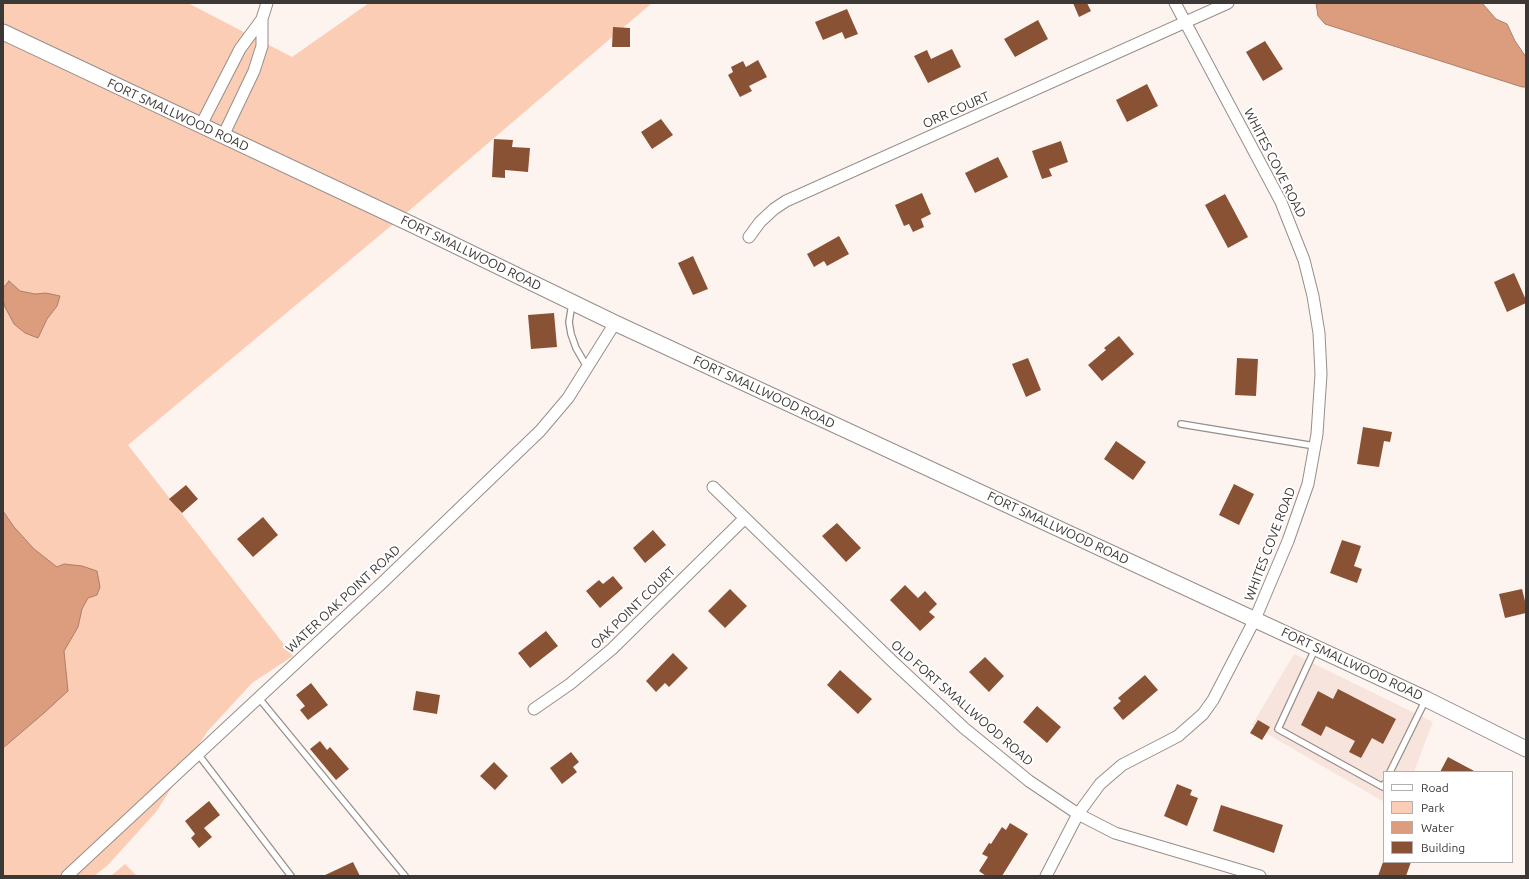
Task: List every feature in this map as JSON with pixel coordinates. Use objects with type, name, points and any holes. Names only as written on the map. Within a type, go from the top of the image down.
[{"type":"main road","name":"FORT SMALLWOOD ROAD","points":[[3,32],[413,225],[615,323],[1255,619],[1426,699],[1526,748]]},
{"type":"street","points":[[223,136],[254,71],[262,46],[262,19],[267,3]]},
{"type":"street","name":"WHITES COVE ROAD","points":[[1046,876],[1078,814],[1089,797],[1110,774],[1122,765],[1178,736],[1203,714],[1213,700],[1255,619],[1288,541],[1308,484],[1315,446],[1321,374],[1319,333],[1313,296],[1304,260],[1281,202],[1175,3]]},
{"type":"street","name":"ORR COURT","points":[[749,237],[760,222],[774,209],[786,201],[1228,3]]},
{"type":"street","points":[[201,125],[240,48],[262,19]]},
{"type":"street","name":"WATER OAK POINT ROAD","points":[[67,876],[382,583],[540,432],[568,398],[615,323]]},
{"type":"street","name":"OLD FORT SMALLWOOD ROAD","points":[[712,487],[862,634],[964,728],[1028,781],[1078,814],[1115,833],[1260,876]]},
{"type":"street","name":"OAK POINT COURT","points":[[534,709],[570,684],[612,649],[744,519]]},
{"type":"lane","points":[[572,302],[569,322],[571,334],[576,348],[587,367]]},
{"type":"lane","points":[[1181,424],[1315,446]]},
{"type":"lane","points":[[1315,648],[1278,729],[1382,788],[1383,786]]},
{"type":"lane","points":[[258,697],[405,876]]},
{"type":"lane","points":[[1390,771],[1426,699]]},
{"type":"lane","points":[[198,754],[291,876]]},
{"type":"shaded area","points":[[1294,654],[1433,722],[1414,771],[1383,771],[1383,801],[1252,725]]},
{"type":"green space","points":[[3,3],[188,3],[292,57],[369,3],[652,3],[404,215],[128,445],[293,656],[252,683],[207,732],[156,812],[108,865],[94,876],[3,876]]},
{"type":"green space","points":[[125,864],[137,876],[111,876]]},
{"type":"water","points":[[1316,3],[1482,3],[1496,19],[1507,24],[1515,41],[1526,57],[1526,87],[1325,24],[1318,16]]},
{"type":"water","points":[[9,281],[20,291],[35,294],[46,293],[60,296],[57,306],[47,319],[38,338],[25,333],[14,324],[5,307],[3,288]]},
{"type":"water","points":[[3,511],[14,527],[34,549],[57,567],[64,564],[82,566],[97,571],[100,587],[97,595],[88,598],[82,609],[78,627],[64,651],[68,691],[3,748]]},
{"type":"building","points":[[1073,3],[1087,3],[1091,11],[1079,17]]},
{"type":"building","points":[[847,9],[858,34],[845,39],[842,32],[823,40],[815,22]]},
{"type":"building","points":[[1038,20],[1048,39],[1015,57],[1004,39]]},
{"type":"building","points":[[613,27],[630,28],[630,47],[612,47]]},
{"type":"building","points":[[1265,41],[1283,69],[1263,81],[1246,52]]},
{"type":"building","points":[[952,49],[961,67],[928,83],[914,56],[927,50],[931,59]]},
{"type":"building","points":[[758,60],[767,77],[749,86],[752,91],[740,97],[728,75],[733,72],[731,67],[743,61],[746,67]]},
{"type":"building","points":[[1147,84],[1158,106],[1127,122],[1116,100]]},
{"type":"building","points":[[661,119],[673,135],[652,149],[641,132]]},
{"type":"building","points":[[494,139],[513,140],[512,147],[530,148],[528,172],[505,170],[505,178],[492,177]]},
{"type":"building","points":[[1061,141],[1068,162],[1049,169],[1052,176],[1042,179],[1032,151]]},
{"type":"building","points":[[998,157],[1008,177],[975,193],[965,173]]},
{"type":"building","points":[[922,193],[931,214],[921,219],[924,227],[913,232],[909,224],[904,226],[895,205]]},
{"type":"building","points":[[1225,194],[1248,237],[1228,248],[1205,205]]},
{"type":"building","points":[[839,236],[849,254],[827,266],[824,261],[814,267],[807,254]]},
{"type":"building","points":[[693,256],[708,289],[693,295],[678,263]]},
{"type":"building","points":[[1514,273],[1526,303],[1507,312],[1494,282]]},
{"type":"building","points":[[554,313],[557,347],[531,349],[528,315]]},
{"type":"building","points":[[1119,336],[1134,354],[1102,381],[1088,365],[1106,350],[1104,348]]},
{"type":"building","points":[[1028,358],[1041,390],[1026,397],[1012,364]]},
{"type":"building","points":[[1237,358],[1258,359],[1256,396],[1235,395]]},
{"type":"building","points":[[1363,427],[1392,432],[1390,442],[1384,441],[1379,467],[1357,464]]},
{"type":"building","points":[[1116,441],[1146,462],[1133,480],[1104,459]]},
{"type":"building","points":[[1234,484],[1254,494],[1239,525],[1219,515]]},
{"type":"building","points":[[186,485],[198,499],[182,513],[169,499]]},
{"type":"building","points":[[263,517],[278,535],[253,557],[237,539]]},
{"type":"building","points":[[837,523],[861,548],[846,562],[822,536]]},
{"type":"building","points":[[653,530],[666,545],[645,563],[633,548]]},
{"type":"building","points":[[1342,540],[1361,546],[1354,566],[1362,569],[1357,583],[1330,573]]},
{"type":"building","points":[[613,576],[623,588],[600,608],[586,591],[599,580],[603,584]]},
{"type":"building","points":[[905,585],[918,598],[925,591],[937,604],[929,612],[935,617],[920,631],[890,600]]},
{"type":"building","points":[[730,589],[747,606],[725,628],[708,611]]},
{"type":"building","points":[[1522,589],[1526,605],[1526,613],[1505,618],[1499,594]]},
{"type":"building","points":[[546,631],[558,646],[530,668],[518,653]]},
{"type":"building","points":[[673,653],[688,668],[669,687],[665,683],[656,692],[646,681]]},
{"type":"building","points":[[985,657],[1004,676],[989,692],[969,672]]},
{"type":"building","points":[[840,670],[872,699],[858,714],[827,685]]},
{"type":"building","points":[[1145,675],[1158,690],[1123,720],[1113,708],[1121,701],[1118,698]]},
{"type":"building","points":[[311,683],[328,705],[308,720],[300,710],[305,706],[296,695]]},
{"type":"building","points":[[1338,689],[1396,719],[1383,744],[1372,738],[1361,758],[1349,752],[1355,741],[1326,726],[1321,736],[1301,725],[1318,691],[1333,699]]},
{"type":"building","points":[[416,691],[440,695],[437,714],[413,710]]},
{"type":"building","points":[[1037,706],[1061,727],[1047,743],[1023,722]]},
{"type":"building","points":[[1258,720],[1270,727],[1262,740],[1250,733]]},
{"type":"building","points":[[320,741],[327,750],[330,747],[349,769],[336,780],[310,749]]},
{"type":"building","points":[[571,752],[579,762],[573,767],[577,772],[562,784],[550,768]]},
{"type":"building","points":[[1448,757],[1474,771],[1441,771]]},
{"type":"building","points":[[494,762],[508,776],[495,790],[480,776]]},
{"type":"building","points":[[1177,784],[1192,790],[1190,795],[1198,798],[1187,826],[1164,816]]},
{"type":"building","points":[[209,801],[220,815],[204,828],[212,837],[199,848],[191,838],[195,834],[185,821]]},
{"type":"building","points":[[1221,805],[1283,825],[1274,853],[1213,831]]},
{"type":"building","points":[[1010,823],[1028,834],[1002,876],[986,876],[979,871],[988,857],[982,854],[989,843],[991,844],[1002,827],[1006,830]]},
{"type":"building","points":[[353,862],[360,876],[323,876]]},
{"type":"building","points":[[1383,862],[1411,863],[1406,876],[1378,876]]}]
